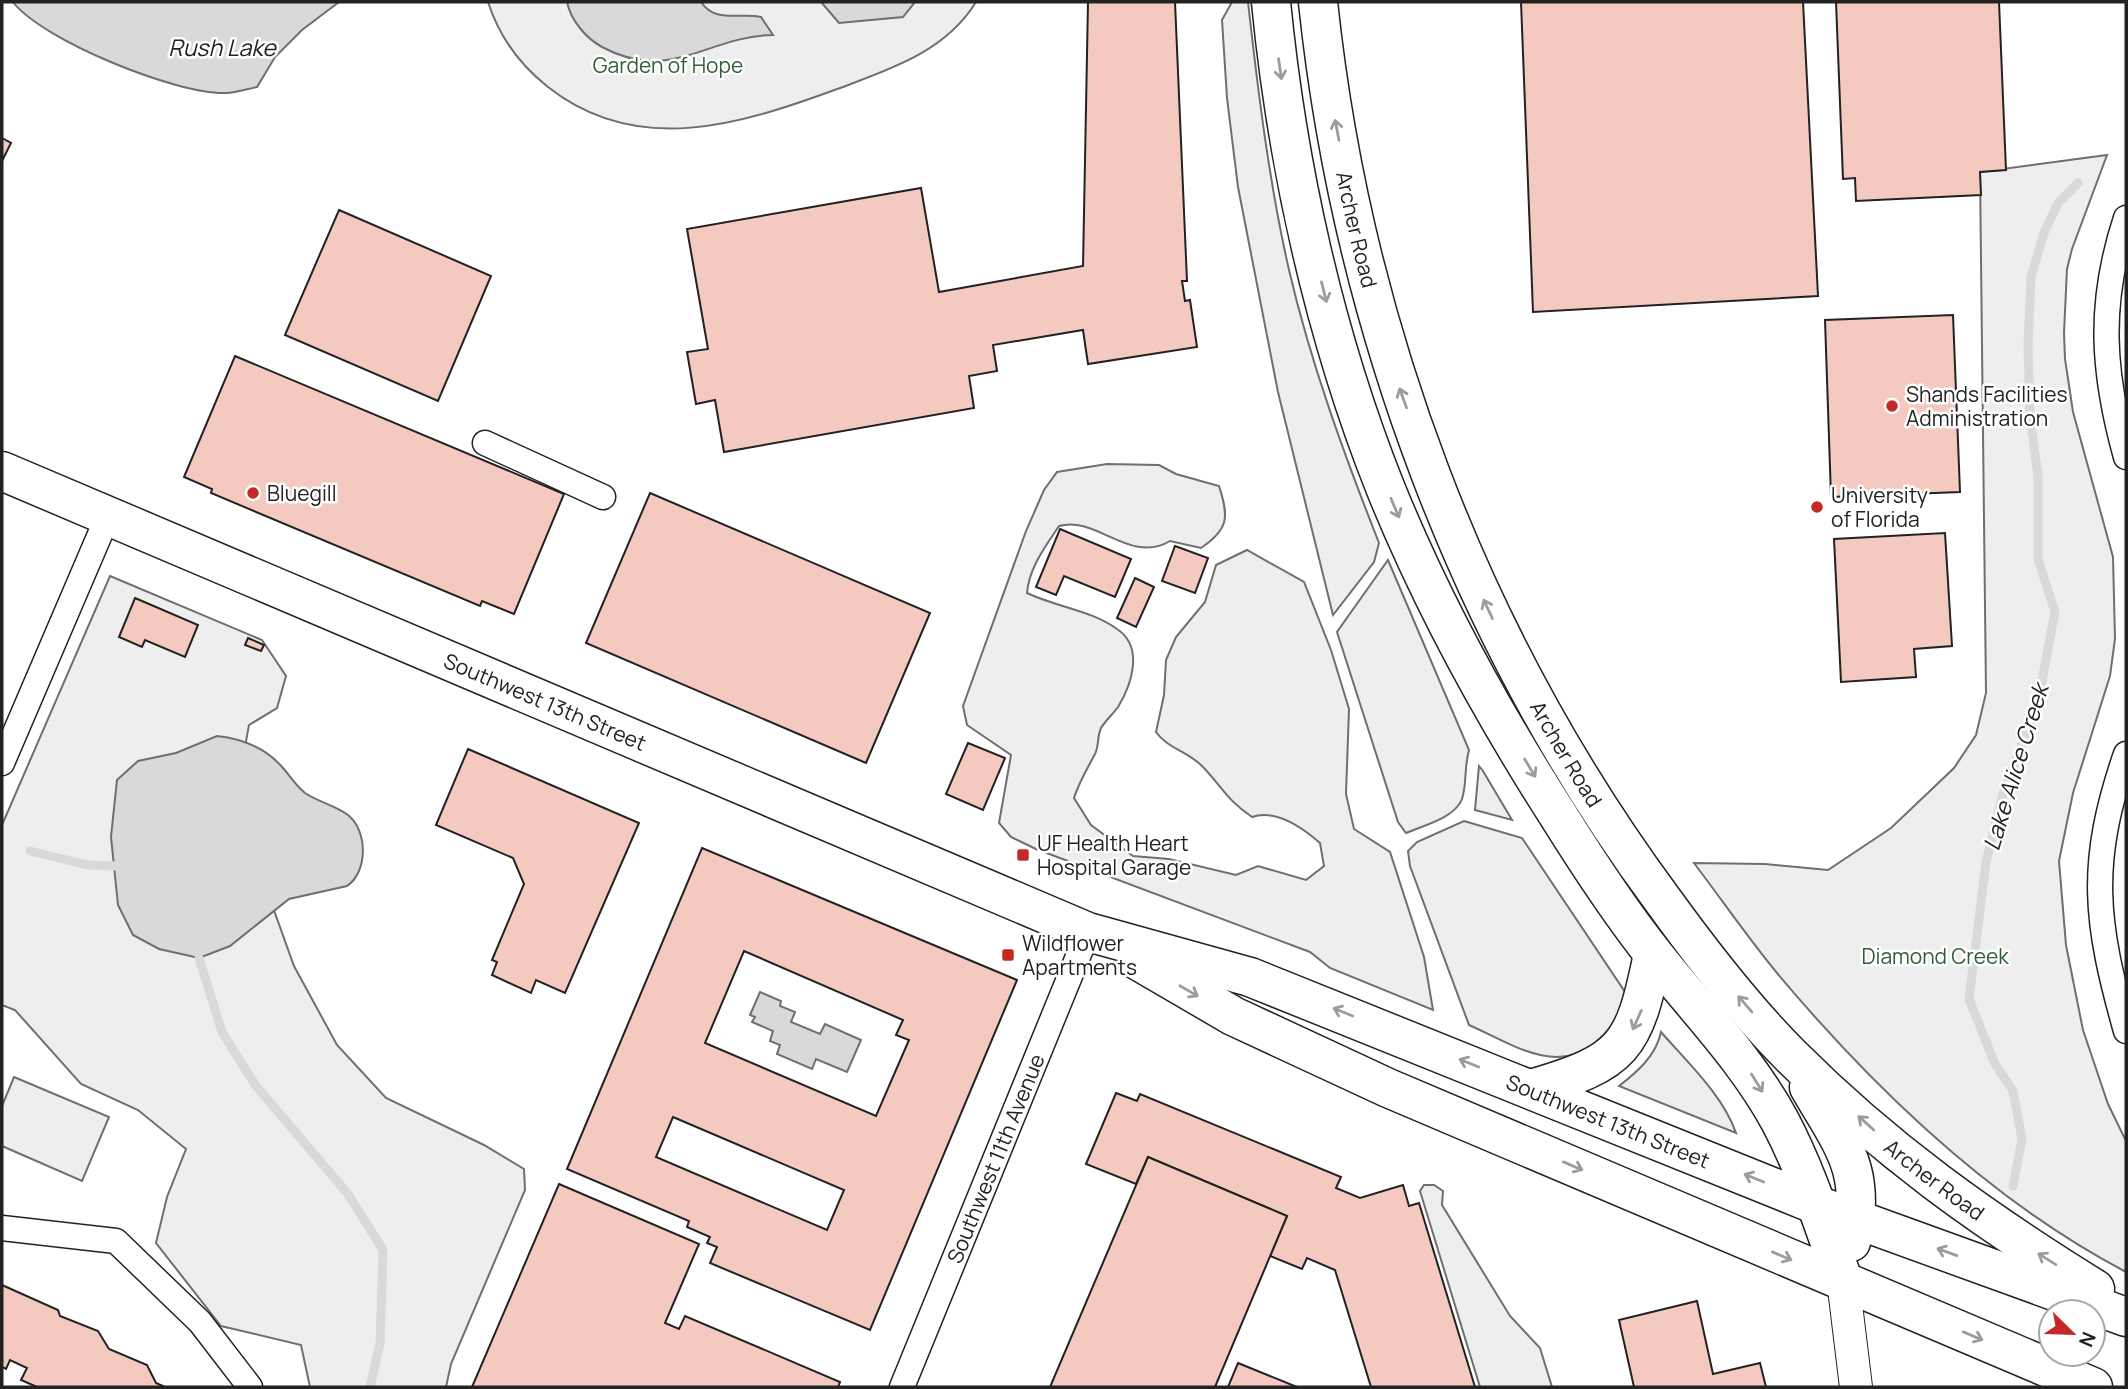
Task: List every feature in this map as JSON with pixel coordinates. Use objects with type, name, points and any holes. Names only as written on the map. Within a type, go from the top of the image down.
[{"type":"main road","name":"Archer Road","points":[[1271,2],[1286,111],[1304,210],[1326,301],[1354,398],[1385,486],[1426,580],[1471,665],[1556,813],[1653,954],[1749,1072],[1780,1121],[1817,1205],[1843,1280]]},
{"type":"main road","name":"Archer Road","points":[[1318,2],[1349,195],[1370,288],[1394,371],[1467,564],[1507,649],[1548,723],[1629,855],[1722,977],[1790,1055],[1925,1176],[1998,1229],[2126,1308]]},
{"type":"main road","name":"Southwest 13th Street","points":[[2,471],[107,518],[1088,932],[1233,1016],[1293,1045],[2093,1387]]},
{"type":"main road","points":[[1471,665],[1507,649]]},
{"type":"main road","name":"Southwest 13th Street","points":[[1088,932],[1250,977],[1817,1205],[2126,1317]]},
{"type":"main road","points":[[1531,1089],[1579,1075],[1604,1061],[1628,1037],[1643,1005],[1653,954]]},
{"type":"main road","points":[[1790,1055],[1845,1149],[1857,1181],[1856,1220],[1843,1280]]},
{"type":"street","points":[[2126,218],[2114,254],[2107,306],[2108,385],[2126,457]]},
{"type":"street","points":[[485,443],[603,496]]},
{"type":"street","points":[[2,763],[107,518]]},
{"type":"street","points":[[2126,754],[2109,802],[2098,884],[2105,949],[2126,1031]]},
{"type":"street","name":"Southwest 11th Avenue","points":[[902,1387],[1088,932]]},
{"type":"street","points":[[2,1228],[116,1241],[200,1322],[250,1387]]},
{"type":"street","points":[[1843,1280],[1856,1387]]},
{"type":"green space","name":"Garden of Hope","points":[[488,2],[976,2],[964,19],[933,46],[879,73],[766,113],[691,128],[654,128],[618,122],[582,109],[548,87],[528,69],[512,49],[498,27]]},
{"type":"green space","points":[[1232,2],[1248,2],[1270,170],[1289,270],[1307,340],[1353,476],[1379,543],[1374,562],[1333,615],[1278,392],[1238,187],[1227,98],[1222,20]]},
{"type":"green space","name":"Diamond Creek","points":[[2107,155],[2067,269],[2064,333],[2073,412],[2113,557],[2115,639],[2110,676],[2073,793],[2059,861],[2066,945],[2083,1030],[2108,1104],[2126,1141],[2126,1272],[2076,1244],[2028,1212],[1938,1140],[1895,1100],[1854,1059],[1777,973],[1694,863],[1765,864],[1828,870],[1891,828],[1954,768],[1976,735],[1986,693],[1980,172]]},
{"type":"green space","points":[[1107,464],[1159,465],[1176,474],[1219,486],[1225,514],[1222,528],[1201,548],[1170,541],[1155,547],[1141,547],[1073,524],[1059,526],[1038,558],[1027,593],[1107,623],[1125,637],[1133,656],[1128,688],[1118,707],[1101,728],[1096,751],[1074,798],[1091,825],[1133,856],[1169,859],[1236,875],[1258,866],[1306,880],[1324,866],[1320,843],[1313,837],[1289,821],[1261,815],[1252,817],[1243,811],[1197,762],[1166,742],[1156,732],[1164,695],[1166,660],[1176,637],[1205,602],[1216,565],[1247,550],[1304,582],[1331,650],[1349,709],[1346,794],[1354,829],[1390,852],[1424,957],[1433,1010],[1330,968],[1310,952],[1036,849],[1011,837],[999,823],[1011,755],[967,725],[963,706],[1026,531],[1044,490],[1057,472]]},
{"type":"green space","points":[[1388,560],[1469,750],[1464,793],[1458,806],[1445,816],[1406,833],[1398,822],[1337,632]]},
{"type":"green space","points":[[110,576],[262,640],[286,676],[277,708],[249,725],[238,785],[271,902],[294,966],[337,1045],[386,1098],[484,1145],[524,1169],[525,1190],[451,1364],[446,1387],[310,1387],[301,1345],[221,1326],[156,1243],[167,1197],[186,1149],[138,1110],[81,1084],[15,1010],[2,1005],[2,825]]},
{"type":"green space","points":[[1479,766],[1483,771],[1512,820],[1475,810]]},
{"type":"green space","points":[[1464,821],[1522,838],[1625,992],[1610,1028],[1591,1046],[1576,1054],[1561,1057],[1530,1052],[1469,1025],[1410,866],[1408,851],[1417,842]]},
{"type":"green space","points":[[1661,1032],[1713,1092],[1736,1133],[1619,1086],[1650,1056]]},
{"type":"green space","points":[[14,1077],[109,1117],[82,1181],[2,1146],[2,1106]]},
{"type":"green space","points":[[1424,1185],[1434,1185],[1443,1191],[1442,1205],[1510,1316],[1540,1348],[1552,1387],[1480,1387],[1420,1191]]},
{"type":"water","name":"Rush Lake","points":[[13,2],[339,2],[302,30],[275,57],[257,87],[226,93],[176,85],[112,62],[52,33],[28,17]]},
{"type":"water","points":[[567,2],[701,2],[707,9],[721,15],[761,17],[773,35],[750,37],[669,60],[649,61],[626,57],[596,43],[576,22]]},
{"type":"water","points":[[821,2],[915,2],[903,17],[839,23]]},
{"type":"water","points":[[217,736],[236,739],[262,750],[283,768],[305,793],[348,815],[359,831],[363,851],[359,871],[347,886],[289,899],[230,946],[199,958],[159,949],[133,935],[118,905],[111,837],[117,780],[138,761],[176,753]]},
{"type":"water","points":[[760,992],[781,1001],[780,1006],[795,1012],[791,1022],[820,1034],[825,1024],[861,1040],[847,1072],[816,1059],[812,1069],[777,1054],[780,1045],[770,1041],[773,1031],[752,1022],[755,1017],[750,1015]]},
{"type":"building","points":[[1088,2],[1175,2],[1187,281],[1182,281],[1185,301],[1190,300],[1197,347],[1088,364],[1083,330],[993,345],[997,371],[969,376],[974,408],[724,452],[715,400],[696,404],[687,352],[708,349],[687,229],[921,188],[939,292],[1083,266]]},
{"type":"building","points":[[1521,2],[1803,2],[1818,296],[1533,312]]},
{"type":"building","points":[[1836,2],[1999,2],[2006,170],[1980,172],[1981,195],[1856,201],[1855,178],[1843,179]]},
{"type":"building","points":[[2,138],[11,143],[2,161]]},
{"type":"building","points":[[339,210],[491,276],[438,401],[285,335]]},
{"type":"building","name":"Shands Facilities Administration","points":[[1953,315],[1960,492],[1831,497],[1825,320]]},
{"type":"building","points":[[235,356],[564,494],[514,614],[482,601],[480,606],[211,493],[212,489],[184,477]]},
{"type":"building","points":[[650,493],[930,613],[866,763],[586,643]]},
{"type":"building","points":[[1060,529],[1131,559],[1115,597],[1064,576],[1056,595],[1036,587]]},
{"type":"building","points":[[1945,533],[1952,646],[1914,649],[1916,677],[1841,682],[1834,539]]},
{"type":"building","points":[[1175,546],[1208,558],[1195,593],[1162,581]]},
{"type":"building","points":[[1135,578],[1154,587],[1136,627],[1117,618]]},
{"type":"building","points":[[135,598],[198,625],[185,657],[145,640],[142,647],[119,637]]},
{"type":"building","points":[[248,638],[264,645],[261,651],[245,645]]},
{"type":"building","points":[[968,743],[1005,758],[983,810],[946,794]]},
{"type":"building","points":[[468,749],[639,823],[565,993],[536,980],[531,993],[492,975],[497,962],[492,960],[524,884],[513,858],[436,825]]},
{"type":"building","points":[[702,848],[1017,980],[870,1330],[710,1263],[717,1247],[707,1243],[710,1237],[687,1227],[689,1221],[567,1169]],"holes":[[[744,951],[903,1020],[896,1035],[909,1040],[876,1116],[705,1043]],[[673,1117],[844,1190],[827,1230],[656,1157]]]},
{"type":"building","points":[[1116,1093],[1137,1101],[1140,1094],[1341,1177],[1336,1188],[1360,1198],[1403,1185],[1409,1206],[1419,1203],[1475,1387],[1371,1387],[1335,1270],[1307,1258],[1302,1269],[1270,1256],[1287,1216],[1148,1157],[1136,1184],[1086,1164]]},
{"type":"building","points":[[1148,1157],[1287,1216],[1215,1387],[1050,1387]]},
{"type":"building","points":[[559,1184],[699,1244],[665,1323],[679,1329],[685,1316],[840,1382],[838,1387],[472,1387]]},
{"type":"building","points":[[2,1285],[58,1310],[60,1316],[98,1331],[109,1349],[147,1365],[156,1383],[165,1387],[37,1387],[21,1380],[27,1368],[10,1360],[6,1369],[2,1367]]},
{"type":"building","points":[[1697,1301],[1713,1374],[1760,1363],[1766,1387],[1634,1387],[1619,1320]]},
{"type":"building","points":[[1238,1363],[1297,1387],[1228,1387]]},
{"type":"waterway","name":"Lake Alice Creek","points":[[2013,1186],[2022,1139],[2013,1091],[1995,1064],[1969,999],[1986,862],[2003,794],[2038,702],[2055,612],[2038,559],[2038,476],[2030,415],[2028,346],[2031,277],[2044,233],[2058,203],[2078,183]]},
{"type":"waterway","points":[[30,851],[87,865],[116,866]]},
{"type":"waterway","points":[[199,958],[222,1032],[256,1086],[348,1194],[383,1250],[380,1343],[370,1387]]},
{"type":"place","name":"Shands Facilities Administration","points":[[1892,406]]},
{"type":"place","name":"Bluegill","points":[[253,493]]},
{"type":"place","name":"University of Florida","points":[[1817,507]]},
{"type":"place","name":"UF Health Heart Hospital Garage","points":[[1023,855]]},
{"type":"place","name":"Wildflower Apartments","points":[[1008,955]]}]
